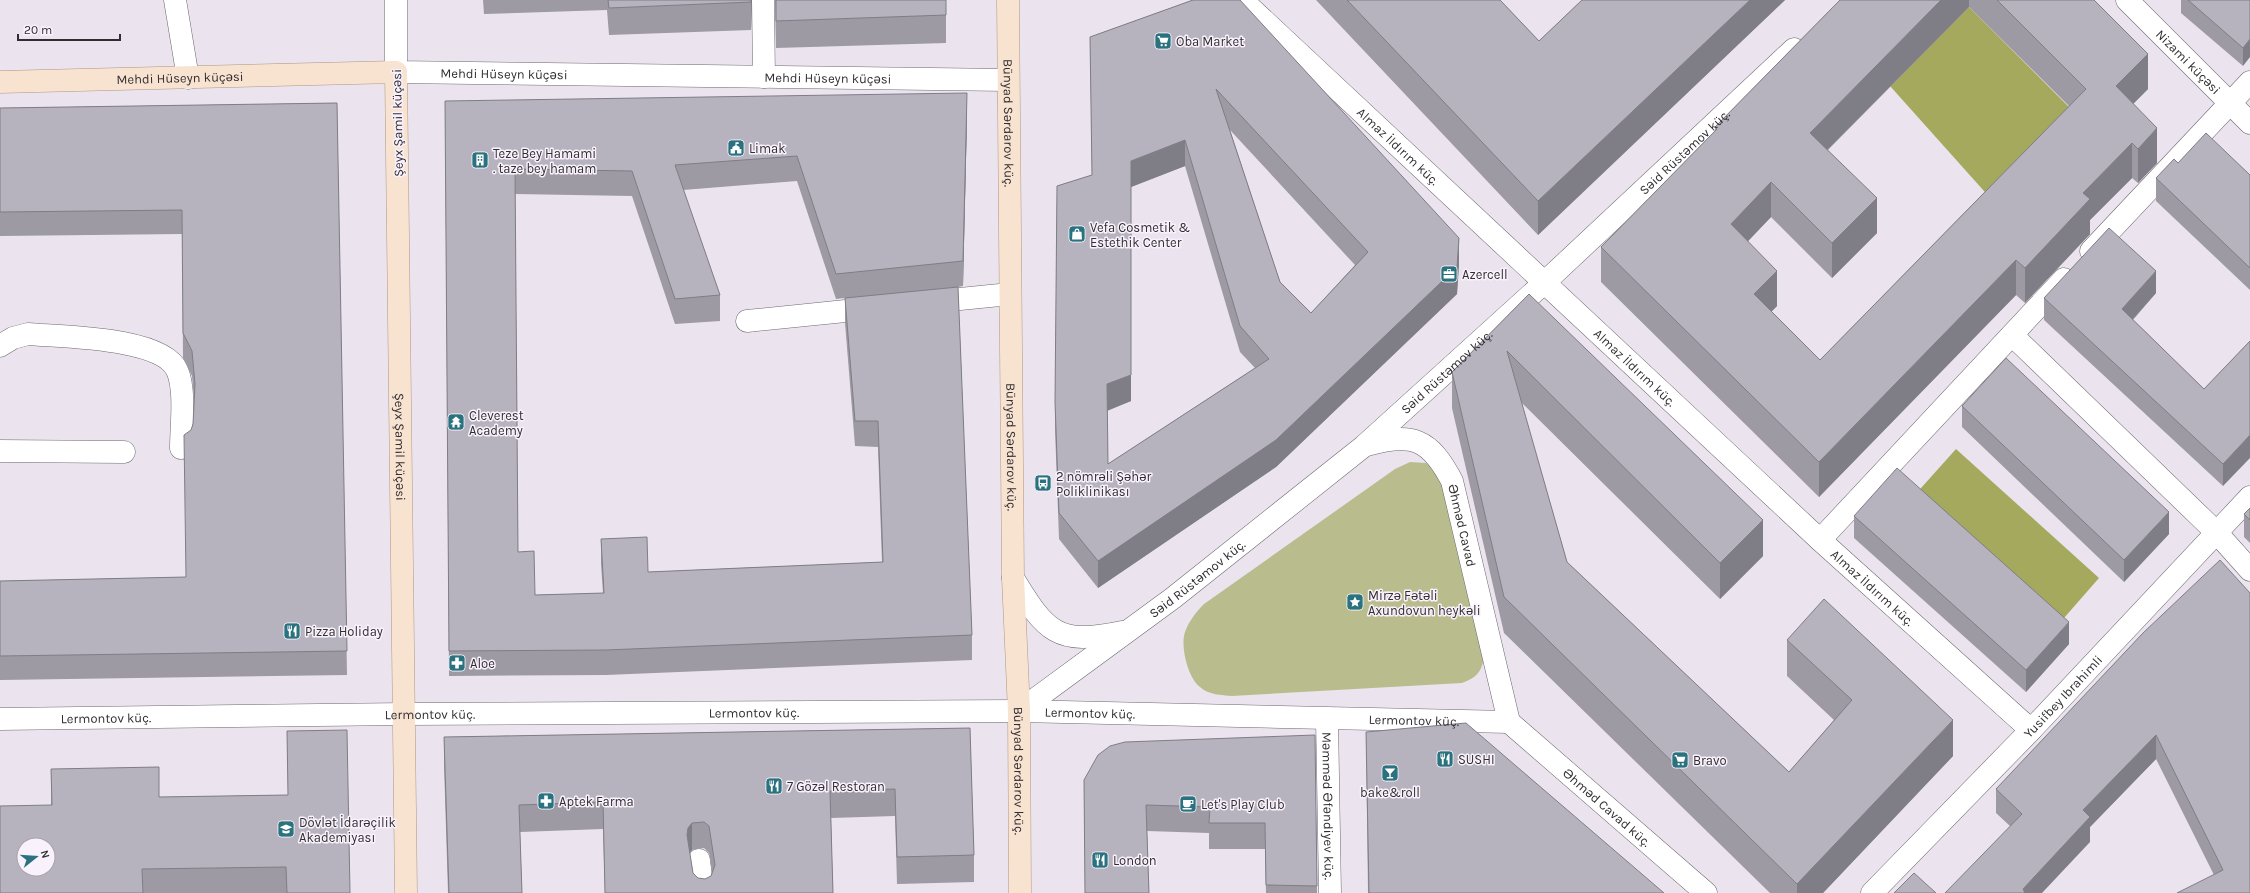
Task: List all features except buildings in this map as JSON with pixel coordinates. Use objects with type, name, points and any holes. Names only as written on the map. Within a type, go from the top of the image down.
[{"type":"main road","name":"Bünyad Sərdarov küç.","points":[[1012,2],[1008,80],[1013,578],[1018,711],[1020,893]]},
{"type":"main road","name":"Mehdi Hüseyn küçəsi","points":[[0,82],[396,72]]},
{"type":"main road","name":"Şeyx Şamil küçəsi","points":[[396,72],[406,893]]},
{"type":"street","points":[[175,0],[188,78]]},
{"type":"street","name":"Şeyx Şamil küçəsi","points":[[396,0],[396,72]]},
{"type":"street","points":[[763,0],[764,77]]},
{"type":"street","name":"Almaz İldırım küç.","points":[[1242,0],[1820,540],[2031,730]]},
{"type":"street","name":"Nizami küçəsi","points":[[2127,0],[2250,123]]},
{"type":"street","name":"Səid Rüstəmov küç.","points":[[1018,711],[1173,598],[1364,446],[1545,282],[1806,38]]},
{"type":"street","name":"Mehdi Hüseyn küçəsi","points":[[396,72],[1008,80]]},
{"type":"street","points":[[1820,540],[2250,82]]},
{"type":"street","points":[[747,321],[1010,294]]},
{"type":"street","points":[[0,346],[13,338],[28,334],[134,344],[160,353],[177,369],[181,386],[181,448]]},
{"type":"street","points":[[2012,335],[2216,532],[2250,570]]},
{"type":"street","name":"Əhməd Cavad","points":[[1364,446],[1393,438],[1410,440],[1428,447],[1441,460],[1452,481],[1509,722]]},
{"type":"street","points":[[0,451],[124,452]]},
{"type":"street","name":"Yusifbey Ibrahimli","points":[[1872,893],[2031,730],[2250,497]]},
{"type":"street","points":[[1013,578],[1029,604],[1047,626],[1070,638],[1093,639],[1129,631]]},
{"type":"street","name":"Lermontov küç.","points":[[0,720],[405,714],[1018,711],[1509,722]]},
{"type":"street","name":"Məmməd Əfəndiyev küç.","points":[[1327,719],[1330,893]]},
{"type":"street","name":"Əhməd Cavad küç.","points":[[1509,722],[1706,893]]},
{"type":"street","points":[[699,860],[702,893]]},
{"type":"green space","points":[[1969,7],[2086,124],[2001,210],[1890,86]]},
{"type":"green space","points":[[1956,449],[2099,578],[2057,626],[1913,497]]},
{"type":"green space","points":[[1410,462],[1426,463],[1439,473],[1484,658],[1481,668],[1477,674],[1471,679],[1462,683],[1232,696],[1211,693],[1200,687],[1192,677],[1186,661],[1184,653],[1184,638],[1185,632],[1193,617],[1201,607],[1395,469]]},
{"type":"place","name":"Oba Market","points":[[1163,41]]},
{"type":"place","name":"Limak","points":[[736,148]]},
{"type":"place","name":"Teze Bey Hamami . taze bey hamam","points":[[480,160]]},
{"type":"place","name":"Vefa Cosmetik & Estethik Center","points":[[1077,234]]},
{"type":"place","name":"Azercell","points":[[1449,274]]},
{"type":"place","name":"Cleverest Academy","points":[[456,422]]},
{"type":"place","name":"2 nömrəli Şəhər Poliklinikası","points":[[1043,483]]},
{"type":"place","name":"Mirzə Fətəli Axundovun heykəli","points":[[1355,602]]},
{"type":"place","name":"Pizza Holiday","points":[[292,631]]},
{"type":"place","name":"Aloe","points":[[457,663]]},
{"type":"place","name":"SUSHI","points":[[1445,759]]},
{"type":"place","name":"Bravo","points":[[1680,760]]},
{"type":"place","name":"bake&roll","points":[[1390,773]]},
{"type":"place","name":"7 Gözəl Restoran","points":[[774,786]]},
{"type":"place","name":"Aptek Farma","points":[[546,801]]},
{"type":"place","name":"Let's Play Club","points":[[1188,804]]},
{"type":"place","name":"Dövlət İdarəçilik Akademiyası","points":[[286,829]]},
{"type":"place","name":"London","points":[[1100,860]]}]
